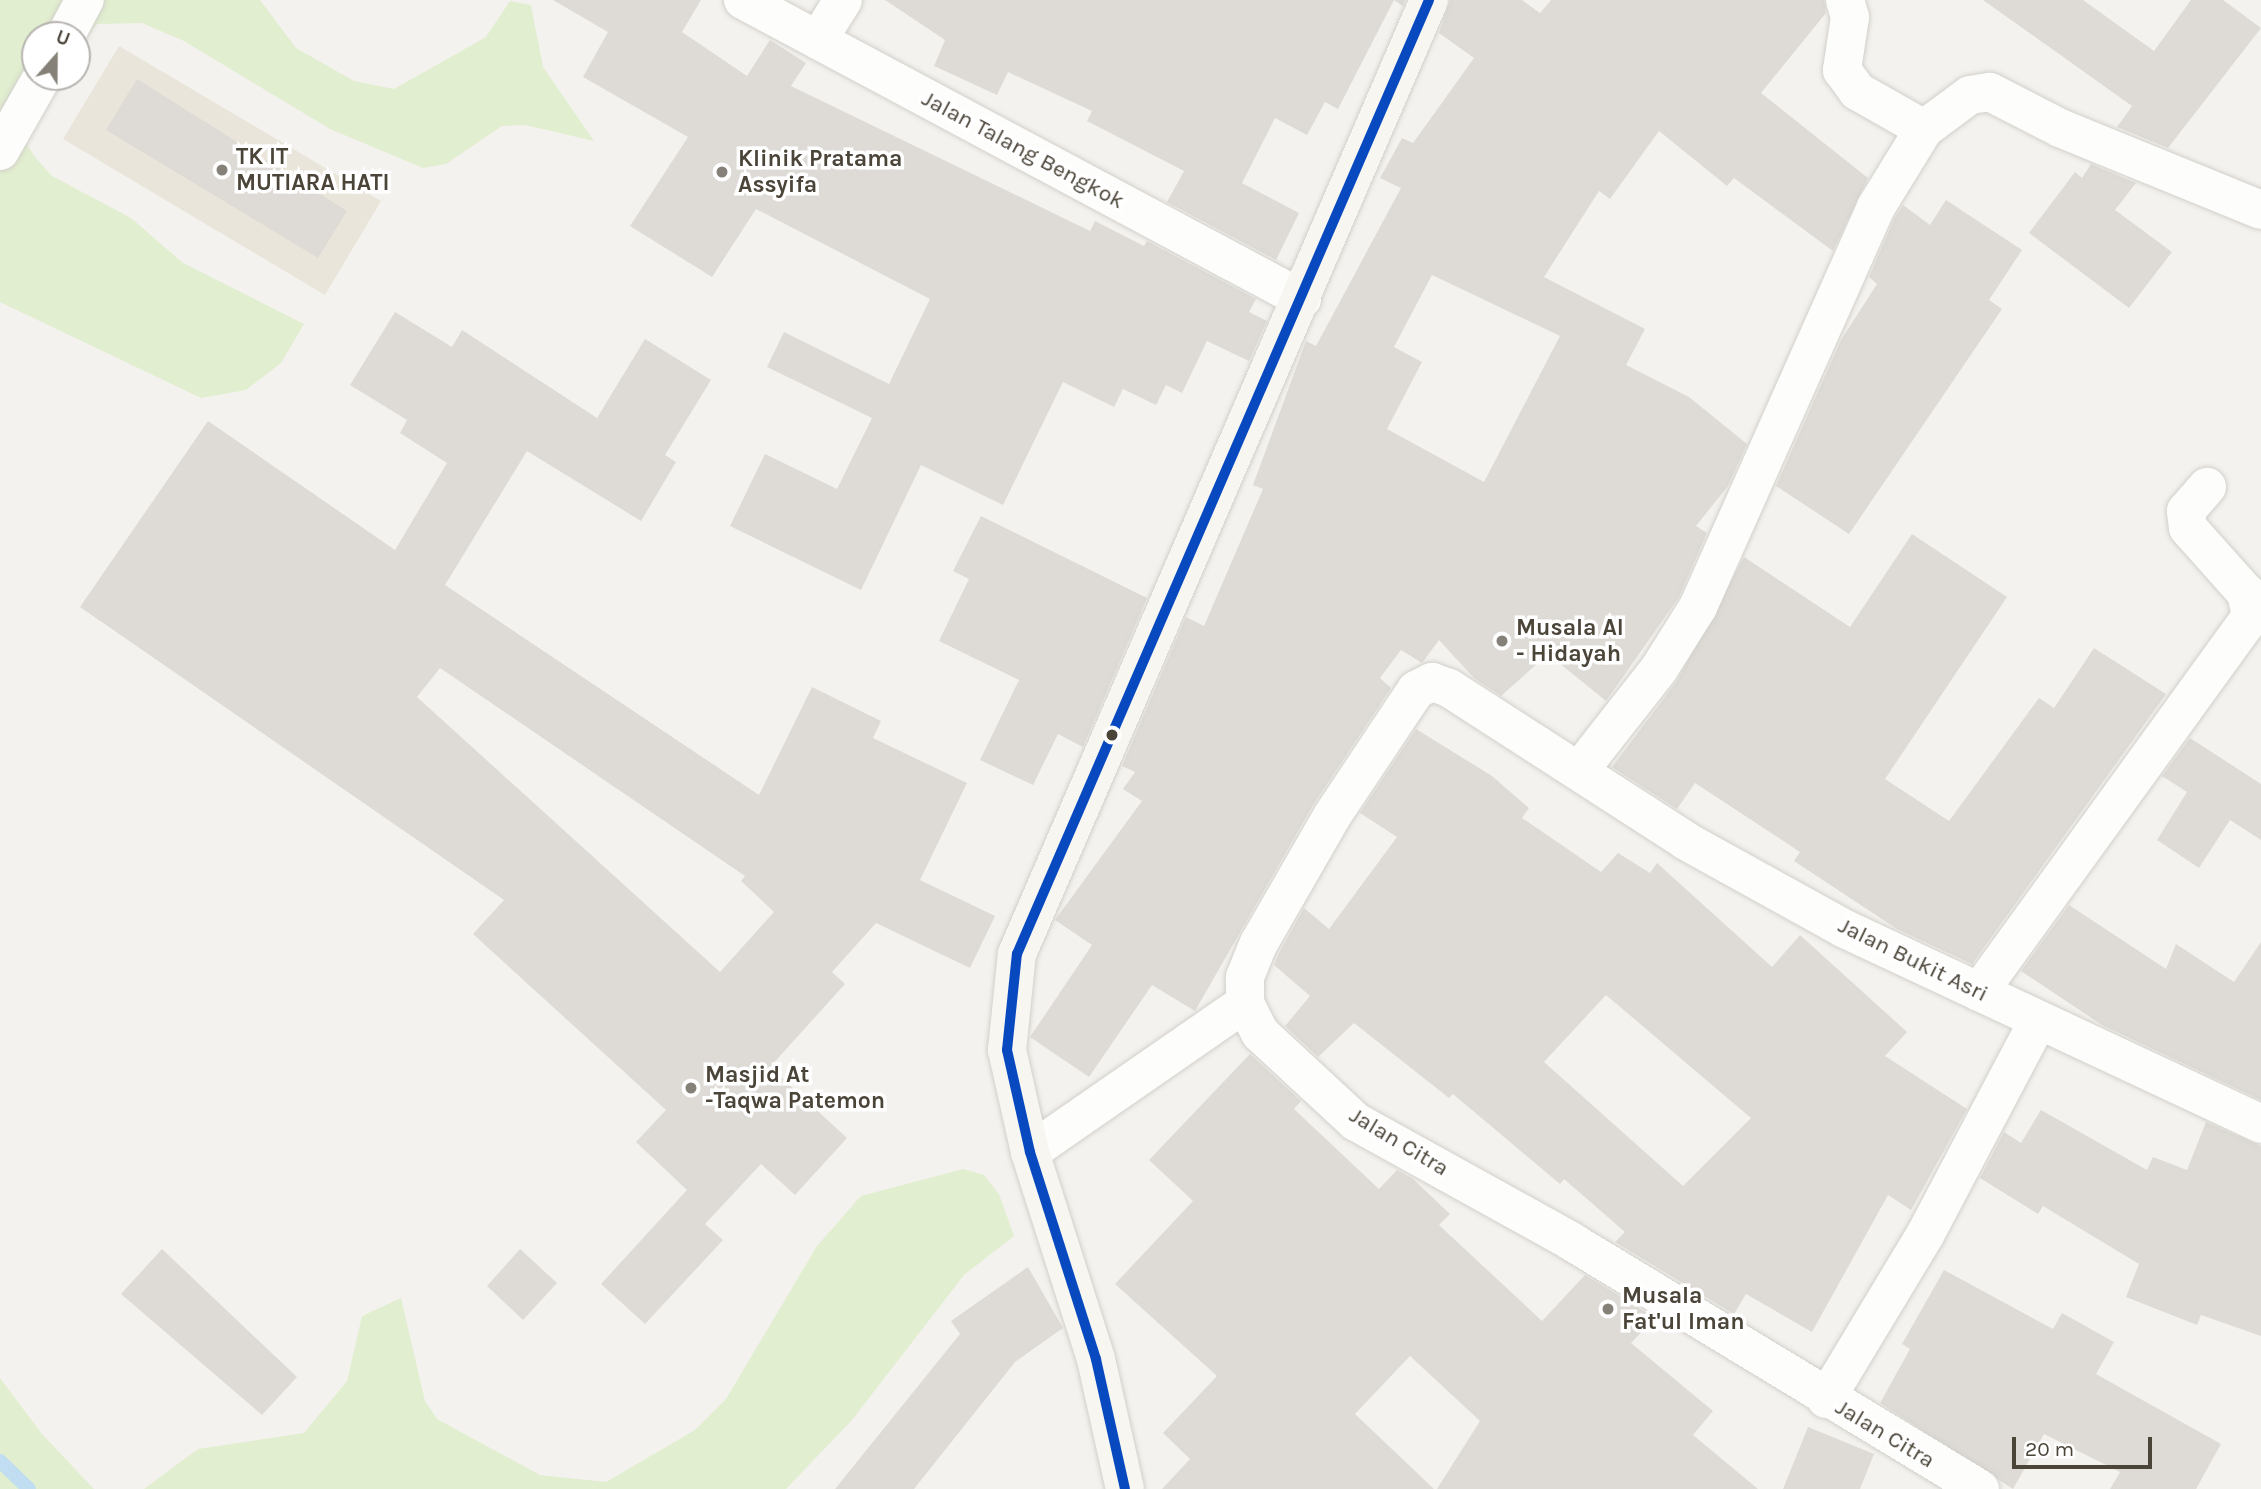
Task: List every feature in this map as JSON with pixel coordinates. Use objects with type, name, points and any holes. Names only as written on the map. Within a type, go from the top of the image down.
[{"type":"main road","points":[[1125,1489],[1096,1359],[1030,1152],[1007,1050],[1017,954],[1429,0]]},
{"type":"street","points":[[74,21],[85,0]]},
{"type":"street","name":"Jalan Talang Bengkok","points":[[743,0],[1302,299]]},
{"type":"street","points":[[818,40],[843,0]]},
{"type":"street","points":[[1845,0],[1850,17],[1842,70],[1857,91],[1924,129]]},
{"type":"street","points":[[0,151],[34,91]]},
{"type":"street","points":[[1030,1152],[1245,1003],[1245,977],[1259,943],[1332,816],[1416,690],[1432,682],[1448,688],[1578,771],[1659,669],[1698,607],[1870,219],[1924,129],[1970,95],[1990,92],[2072,134],[2261,210]]},
{"type":"street","points":[[1979,992],[2251,616],[2246,593],[2188,528],[2186,511],[2207,487]]},
{"type":"street","name":"Jalan Bukit Asri","points":[[1578,771],[1686,841],[1807,908],[2038,1021],[2261,1124]]},
{"type":"street","name":"Jalan Citra","points":[[1245,1003],[1260,1033],[1356,1122],[1571,1241],[1826,1399],[1980,1489]]},
{"type":"street","points":[[1826,1399],[1925,1235],[2038,1021]]},
{"type":"shaded area","name":"TK IT MUTIARA HATI","points":[[119,46],[381,201],[325,295],[63,139]]},
{"type":"green space","points":[[0,0],[260,0],[296,48],[354,81],[394,89],[486,37],[510,1],[531,5],[543,67],[594,141],[525,125],[502,126],[446,164],[423,168],[330,129],[184,41],[142,23],[97,24],[91,32],[91,21],[21,21],[21,91],[29,91],[23,139],[52,176],[131,218],[183,263],[304,324],[281,363],[246,390],[201,398],[0,302]]},
{"type":"green space","points":[[963,1169],[984,1175],[999,1194],[1014,1236],[964,1275],[852,1420],[786,1489],[144,1489],[198,1449],[304,1433],[347,1381],[362,1316],[401,1298],[425,1401],[437,1419],[540,1475],[606,1482],[695,1430],[726,1399],[817,1246],[861,1196]]},
{"type":"green space","points":[[0,1378],[42,1434],[94,1489],[0,1489]]},
{"type":"building","points":[[553,0],[701,0],[682,32],[747,76],[770,40],[806,63],[791,86],[1090,231],[1095,221],[1144,246],[1147,241],[1256,299],[1249,312],[1267,321],[1249,361],[1207,341],[1182,393],[1166,385],[1156,405],[1123,389],[1114,407],[1063,382],[1003,505],[921,465],[861,590],[730,526],[765,454],[837,489],[872,418],[767,367],[784,332],[889,384],[930,299],[756,209],[712,277],[630,226],[688,137],[583,77],[608,32]]},
{"type":"building","points":[[885,0],[1394,0],[1338,109],[1325,102],[1307,135],[1275,118],[1242,183],[1299,213],[1276,260],[1167,202],[1184,171],[1087,121],[1092,111],[1008,72],[997,95],[934,66],[945,40]]},
{"type":"building","points":[[1394,0],[1405,0],[1403,6]]},
{"type":"building","points":[[1450,0],[1522,0],[1540,13],[1551,0],[1824,0],[1826,13],[1761,93],[1868,178],[1833,251],[1734,178],[1727,186],[1659,131],[1610,199],[1599,191],[1544,277],[1645,329],[1626,365],[1689,397],[1747,444],[1728,486],[1696,526],[1707,533],[1679,597],[1606,701],[1548,654],[1501,696],[1474,678],[1439,640],[1422,663],[1401,650],[1380,678],[1391,688],[1313,805],[1195,1011],[1152,985],[1089,1077],[1030,1037],[1092,945],[1055,920],[1142,801],[1123,789],[1135,772],[1122,766],[1186,617],[1204,626],[1263,489],[1253,485],[1306,341],[1316,346],[1401,188],[1380,178],[1402,138],[1413,143],[1474,58],[1439,33]],"holes":[[[1432,275],[1560,336],[1484,482],[1387,429],[1422,362],[1394,347]]]},
{"type":"building","points":[[1983,0],[2083,0],[2154,51],[2191,0],[2223,0],[2261,28],[2168,148],[2117,127],[2132,106]]},
{"type":"building","points":[[137,79],[347,211],[318,258],[106,130]]},
{"type":"building","points":[[2091,164],[2136,183],[2115,210],[2172,252],[2129,308],[2029,233],[2075,172],[2082,178]]},
{"type":"building","points":[[1946,200],[2022,250],[1989,300],[2002,309],[1849,534],[1776,486],[1841,340],[1877,284],[1869,277],[1895,217],[1903,205],[1930,225]]},
{"type":"building","points":[[395,312],[452,347],[462,330],[597,418],[645,339],[711,380],[665,455],[676,462],[641,521],[527,451],[445,585],[759,795],[812,687],[881,721],[873,738],[967,783],[920,880],[995,916],[970,968],[876,923],[832,972],[845,984],[770,1067],[847,1138],[795,1195],[761,1164],[705,1224],[723,1240],[645,1324],[601,1284],[687,1190],[636,1142],[666,1110],[473,934],[504,900],[80,607],[208,421],[395,550],[447,463],[400,433],[407,420],[350,385]],"holes":[[[440,668],[745,876],[741,881],[774,912],[720,972],[417,697]]]},
{"type":"building","points":[[981,516],[1147,598],[1083,747],[1058,734],[1033,785],[980,760],[1019,680],[939,641],[969,579],[953,571]]},
{"type":"building","points":[[1912,534],[2007,597],[1885,779],[1949,821],[2039,698],[2054,708],[2094,648],[2166,694],[1972,964],[1897,929],[1794,861],[1800,852],[1695,783],[1677,809],[1612,767],[1677,681],[1744,557],[1850,627]]},
{"type":"building","points":[[1416,729],[1492,776],[1529,808],[1522,818],[1601,872],[1618,853],[1650,873],[1657,863],[1772,967],[1800,935],[1907,1032],[1885,1056],[1967,1109],[1911,1210],[1888,1195],[1812,1332],[1746,1294],[1734,1314],[1615,1242],[1625,1232],[1564,1179],[1560,1184],[1453,1094],[1449,1098],[1354,1023],[1318,1057],[1285,1026],[1310,996],[1274,965],[1304,908],[1329,929],[1397,837],[1360,813]],"holes":[[[1606,995],[1751,1118],[1683,1186],[1544,1062]]]},
{"type":"building","points":[[2190,738],[2261,784],[2261,840],[2230,820],[2199,868],[2157,840],[2187,792],[2162,776]]},
{"type":"building","points":[[2069,905],[2166,969],[2176,944],[2234,982],[2261,942],[2261,1100],[2102,1025],[2021,971]]},
{"type":"building","points":[[1250,1054],[1301,1101],[1294,1109],[1379,1189],[1397,1170],[1412,1178],[1450,1214],[1439,1225],[1542,1321],[1585,1275],[1655,1318],[1631,1343],[1713,1411],[1693,1435],[1758,1489],[1437,1489],[1480,1421],[1410,1356],[1355,1414],[1434,1489],[1162,1489],[1190,1459],[1163,1433],[1217,1376],[1115,1284],[1193,1201],[1149,1160]]},
{"type":"building","points":[[2041,1110],[2147,1170],[2153,1157],[2187,1170],[2206,1122],[2261,1146],[2261,1336],[2201,1315],[2197,1325],[2126,1297],[2139,1264],[2043,1206],[2038,1214],[1980,1178],[2004,1132],[2021,1143]]},
{"type":"building","points":[[162,1249],[297,1377],[262,1415],[121,1294]]},
{"type":"building","points":[[520,1249],[557,1283],[523,1320],[487,1286]]},
{"type":"building","points":[[1028,1267],[1063,1328],[1015,1362],[914,1489],[835,1489],[960,1334],[951,1321]]},
{"type":"building","points":[[1944,1270],[2053,1329],[2062,1313],[2114,1342],[2096,1374],[2221,1444],[2196,1489],[2110,1489],[2120,1472],[2044,1434],[2013,1489],[1880,1403],[1910,1349],[1902,1344]]},
{"type":"building","points":[[1808,1427],[1874,1454],[1860,1489],[1783,1489]]},
{"type":"waterway","points":[[0,1461],[29,1489]]},
{"type":"transit line","points":[[1125,1489],[1096,1359],[1030,1152],[1007,1050],[1017,954],[1429,0]]},
{"type":"place","name":"TK IT MUTIARA HATI","points":[[222,170]]},
{"type":"place","name":"Klinik Pratama Assyifa","points":[[722,172]]},
{"type":"place","name":"Musala Al - Hidayah","points":[[1502,641]]},
{"type":"place","name":"Masjid At -Taqwa Patemon","points":[[691,1088]]},
{"type":"place","name":"Musala Fat'ul Iman","points":[[1608,1309]]}]
